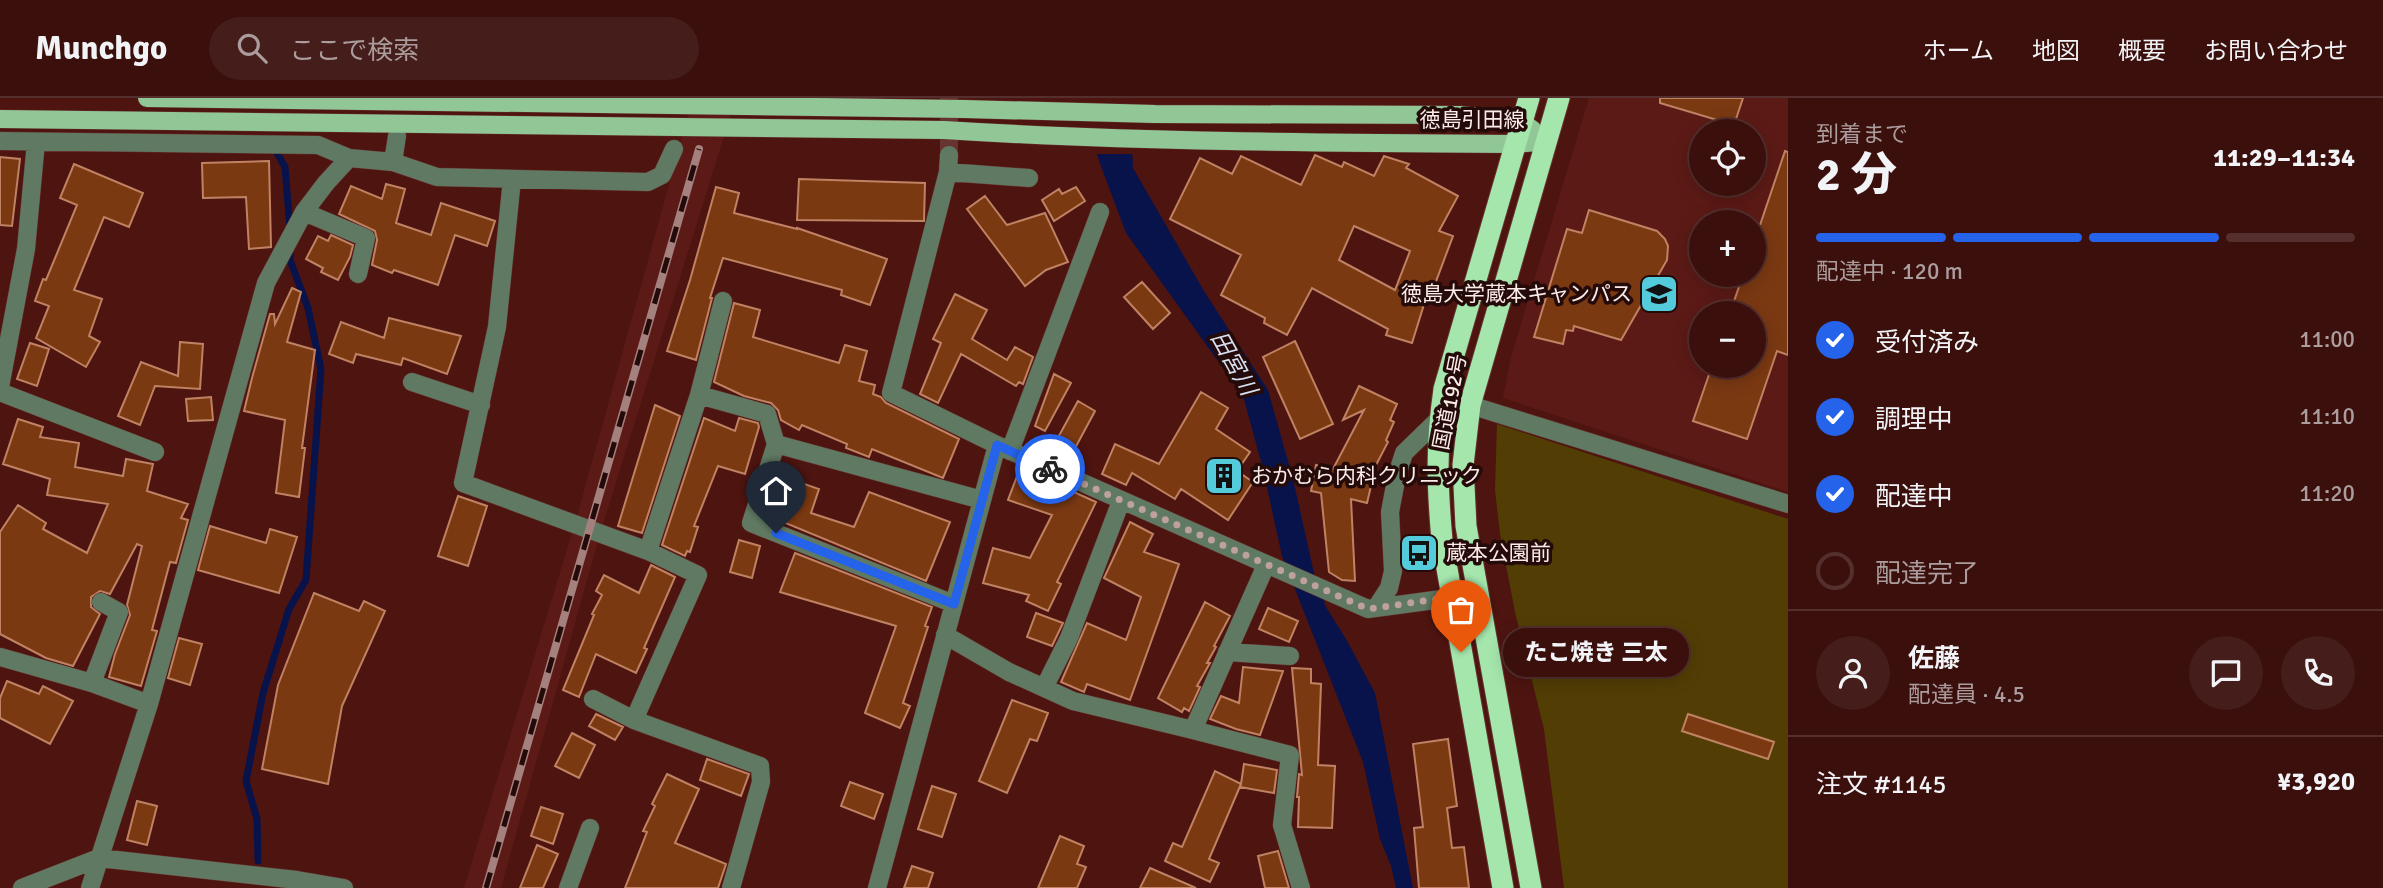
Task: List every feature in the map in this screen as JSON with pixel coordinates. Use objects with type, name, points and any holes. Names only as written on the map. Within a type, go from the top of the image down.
[{"type":"highway","name":"国道192号","points":[[1503,888],[1442,540],[1437,486],[1437,438],[1444,389],[1529,98]]},
{"type":"highway","name":"国道192号","points":[[1531,888],[1466,526],[1463,465],[1470,405],[1559,98]]},
{"type":"main road","name":"徳島引田線","points":[[146,98],[964,109],[1067,113],[1462,115],[1522,122],[1546,141]]},
{"type":"main road","name":"徳島引田線","points":[[0,119],[944,131],[1078,139],[1515,144],[1546,141]]},
{"type":"street","points":[[393,162],[397,136]]},
{"type":"street","points":[[0,141],[318,145],[349,158],[393,162],[437,177],[648,181],[662,175],[674,149]]},
{"type":"street","points":[[0,387],[26,249],[36,142]]},
{"type":"street","points":[[90,888],[149,704],[267,283],[304,212],[349,158]]},
{"type":"street","points":[[1029,178],[948,164],[891,393],[1003,448],[1368,609],[1479,594]]},
{"type":"street","points":[[512,179],[496,327],[463,483],[648,551],[698,575],[634,720]]},
{"type":"street","points":[[304,212],[366,238],[358,274]]},
{"type":"street","points":[[877,888],[982,500],[1100,212]]},
{"type":"street","points":[[648,551],[699,395],[723,301]]},
{"type":"street","points":[[412,382],[481,405]]},
{"type":"street","points":[[0,393],[155,452]]},
{"type":"street","points":[[699,395],[767,414],[776,444],[751,523],[954,604]]},
{"type":"street","points":[[1470,405],[1788,504]]},
{"type":"street","points":[[1376,608],[1389,588],[1393,571],[1390,512],[1404,453],[1440,418]]},
{"type":"street","points":[[776,444],[982,500]]},
{"type":"street","points":[[1044,688],[1069,638],[1121,500]]},
{"type":"street","points":[[1193,730],[1266,565]]},
{"type":"street","points":[[92,683],[119,612],[101,602]]},
{"type":"street","points":[[946,635],[1009,672],[1073,701],[1290,755],[1282,825],[1301,888]]},
{"type":"street","points":[[1227,652],[1290,656]]},
{"type":"street","points":[[0,657],[92,683],[149,704]]},
{"type":"street","points":[[593,699],[634,720],[760,766],[761,782],[731,888]]},
{"type":"street","points":[[568,888],[590,828]]},
{"type":"street","points":[[22,888],[99,858],[262,882],[344,888]]},
{"type":"shaded area","points":[[693,98],[736,98],[600,534],[501,888],[464,888],[577,516]]},
{"type":"shaded area","name":"徳島大学蔵本キャンパス","points":[[1589,98],[1788,98],[1788,492],[1503,398],[1511,357]]},
{"type":"shaded area","points":[[1497,424],[1788,519],[1788,888],[1564,888],[1544,729],[1515,612],[1500,534],[1495,490]]},
{"type":"water","name":"田宮川","points":[[1082,98],[1130,98],[1133,168],[1204,291],[1268,390],[1293,479],[1314,573],[1326,607],[1375,693],[1413,888],[1396,888],[1380,839],[1363,762],[1282,556],[1262,465],[1243,396],[1126,233],[1099,161]]},
{"type":"pier","points":[[1079,98],[1134,98],[1136,154],[1093,154]]},
{"type":"building","points":[[1660,98],[1743,98],[1736,119],[1714,119],[1660,103]]},
{"type":"building","points":[[1785,151],[1788,152],[1788,355],[1777,351],[1747,439],[1693,421],[1708,378],[1766,378],[1766,301],[1734,301],[1739,287],[1766,287],[1765,210]]},
{"type":"building","points":[[1315,155],[1342,167],[1344,162],[1374,176],[1384,156],[1409,164],[1406,168],[1458,196],[1439,231],[1453,236],[1435,284],[1431,282],[1412,343],[1386,335],[1388,329],[1312,288],[1287,335],[1264,323],[1265,318],[1221,295],[1241,255],[1170,219],[1200,158],[1232,174],[1241,156],[1301,185]],"holes":[[[1354,226],[1410,251],[1395,290],[1339,260]]]},
{"type":"building","points":[[0,157],[20,159],[12,226],[0,225]]},
{"type":"building","points":[[269,161],[271,247],[249,249],[246,197],[203,198],[202,163]]},
{"type":"building","points":[[74,164],[143,193],[129,227],[104,217],[74,290],[102,299],[89,336],[100,342],[86,367],[36,338],[49,306],[35,301],[77,205],[60,198]]},
{"type":"building","points":[[799,179],[925,183],[924,221],[797,220]]},
{"type":"building","points":[[386,184],[405,189],[396,223],[431,235],[441,203],[495,221],[487,246],[455,235],[438,285],[372,265],[377,240],[375,231],[339,214],[351,186],[382,199]]},
{"type":"building","points":[[716,187],[739,193],[734,213],[797,228],[887,259],[870,305],[841,295],[842,290],[723,258],[710,298],[696,360],[667,351]]},
{"type":"building","points":[[1076,187],[1085,201],[1054,221],[1042,200],[1059,189],[1062,194]]},
{"type":"building","points":[[985,196],[1007,225],[1045,213],[1068,262],[1046,270],[1025,286],[967,209]]},
{"type":"building","points":[[1589,210],[1657,231],[1668,246],[1667,260],[1621,340],[1574,326],[1573,331],[1566,330],[1563,344],[1534,337],[1567,229],[1582,233]]},
{"type":"building","points":[[331,235],[353,245],[338,280],[321,272],[323,268],[306,259],[318,236],[328,241]]},
{"type":"building","points":[[1142,282],[1170,313],[1153,329],[1124,297]]},
{"type":"building","points":[[292,288],[301,292],[287,342],[315,350],[302,448],[305,448],[299,497],[276,493],[285,420],[244,411],[270,314],[274,314],[275,324]]},
{"type":"building","points":[[955,294],[987,310],[972,339],[1007,360],[1015,347],[1033,357],[1023,384],[1019,382],[1016,386],[961,354],[938,403],[920,394],[941,343],[933,339]]},
{"type":"building","points":[[734,303],[760,310],[753,337],[839,363],[845,345],[867,351],[859,381],[875,385],[873,394],[886,403],[959,439],[943,478],[872,449],[869,457],[846,448],[847,444],[802,425],[799,430],[781,420],[778,410],[771,403],[744,396],[714,382]]},
{"type":"building","points":[[389,318],[461,336],[447,374],[403,358],[401,365],[356,354],[353,363],[329,354],[341,322],[384,338]]},
{"type":"building","points":[[1295,341],[1333,424],[1300,439],[1263,357]]},
{"type":"building","points":[[180,342],[203,344],[200,389],[155,386],[140,425],[118,416],[141,362],[178,376]]},
{"type":"building","points":[[30,343],[49,349],[37,386],[17,379]]},
{"type":"building","points":[[1054,374],[1071,383],[1045,431],[1035,426]]},
{"type":"building","points":[[1359,386],[1397,404],[1390,420],[1394,422],[1386,440],[1388,442],[1376,465],[1367,503],[1351,499],[1355,581],[1342,580],[1329,572],[1321,493],[1311,491],[1316,465],[1333,469],[1364,410],[1343,420]]},
{"type":"building","points":[[1201,392],[1228,408],[1216,429],[1250,452],[1237,471],[1253,482],[1228,520],[1181,489],[1175,499],[1132,473],[1126,485],[1102,474],[1115,444],[1159,464]]},
{"type":"building","points":[[211,397],[213,420],[188,421],[186,399]]},
{"type":"building","points":[[1078,401],[1095,411],[1073,452],[1055,443]]},
{"type":"building","points":[[655,405],[680,416],[642,533],[618,526]]},
{"type":"building","points":[[704,418],[735,431],[739,418],[758,423],[759,427],[745,474],[718,466],[694,526],[698,527],[690,552],[687,551],[685,556],[662,545]]},
{"type":"building","points":[[18,419],[43,427],[40,437],[79,443],[75,467],[123,476],[126,459],[153,464],[147,491],[188,504],[181,518],[188,520],[176,563],[170,562],[152,630],[157,631],[141,686],[109,677],[130,615],[127,605],[142,546],[137,544],[110,594],[100,591],[91,597],[91,607],[100,614],[73,666],[46,658],[0,634],[0,532],[18,505],[46,523],[43,529],[87,553],[108,504],[47,495],[50,479],[3,464]]},
{"type":"building","points":[[1019,471],[1096,502],[1057,582],[1061,584],[1048,611],[1026,601],[1029,595],[983,583],[993,548],[1030,558],[1052,515],[1008,500]]},
{"type":"building","points":[[784,477],[819,489],[811,513],[854,527],[869,492],[950,522],[926,581],[766,515],[770,499],[776,501]]},
{"type":"building","points":[[458,496],[487,506],[468,566],[438,556]]},
{"type":"building","points":[[1130,522],[1153,534],[1144,552],[1179,564],[1130,700],[1087,684],[1084,692],[1061,682],[1087,623],[1126,640],[1141,597],[1104,578]]},
{"type":"building","points":[[210,526],[266,543],[270,529],[297,537],[279,593],[198,570]]},
{"type":"building","points":[[739,540],[760,546],[752,578],[730,572]]},
{"type":"building","points":[[795,553],[932,607],[903,703],[910,706],[900,728],[865,713],[896,626],[780,592]]},
{"type":"building","points":[[651,565],[675,577],[636,673],[596,654],[579,697],[563,690],[602,595],[596,591],[604,575],[639,593]]},
{"type":"building","points":[[314,593],[359,611],[364,601],[385,611],[342,706],[328,784],[262,769],[278,685]]},
{"type":"building","points":[[1205,602],[1230,616],[1214,646],[1216,647],[1207,663],[1210,663],[1197,686],[1200,687],[1189,711],[1184,708],[1182,712],[1158,698]]},
{"type":"building","points":[[1268,608],[1298,621],[1289,642],[1259,629]]},
{"type":"building","points":[[1036,613],[1063,623],[1052,646],[1027,637]]},
{"type":"building","points":[[179,638],[202,644],[190,685],[168,678]]},
{"type":"building","points":[[1243,667],[1283,671],[1260,735],[1210,719],[1221,696],[1239,703]]},
{"type":"building","points":[[1292,668],[1311,669],[1311,683],[1321,684],[1318,765],[1335,766],[1332,828],[1298,827],[1297,797],[1299,774],[1302,775]]},
{"type":"building","points":[[7,681],[39,694],[43,686],[73,701],[50,744],[0,718],[0,698]]},
{"type":"building","points":[[1012,700],[1048,713],[1037,741],[1030,739],[1007,793],[979,781]]},
{"type":"building","points":[[596,714],[623,727],[615,740],[589,726]]},
{"type":"building","points":[[1688,714],[1774,742],[1768,759],[1682,731]]},
{"type":"building","points":[[572,733],[595,745],[579,778],[555,766]]},
{"type":"building","points":[[1448,739],[1457,806],[1447,808],[1452,848],[1464,847],[1469,888],[1419,888],[1414,828],[1423,827],[1413,744]]},
{"type":"building","points":[[707,759],[749,774],[741,796],[700,780]]},
{"type":"building","points":[[1244,764],[1277,770],[1274,793],[1240,787]]},
{"type":"building","points":[[1215,771],[1241,784],[1209,859],[1219,863],[1210,882],[1165,861],[1173,843],[1182,847]]},
{"type":"building","points":[[667,774],[699,789],[675,843],[726,864],[718,888],[625,888],[647,832],[643,831],[655,806],[652,804]]},
{"type":"building","points":[[850,782],[883,794],[874,819],[841,806]]},
{"type":"building","points":[[932,786],[956,794],[942,837],[918,829]]},
{"type":"building","points":[[137,801],[157,806],[147,845],[127,840]]},
{"type":"building","points":[[541,807],[563,814],[553,844],[531,836]]},
{"type":"building","points":[[1060,836],[1084,846],[1077,864],[1086,867],[1077,888],[1038,888]]},
{"type":"building","points":[[537,845],[558,854],[543,888],[520,888]]},
{"type":"building","points":[[1278,851],[1289,888],[1265,888],[1258,856]]},
{"type":"building","points":[[912,866],[933,873],[928,888],[904,888]]},
{"type":"building","points":[[1150,868],[1196,888],[1140,888]]},
{"type":"waterway","points":[[277,153],[285,167],[290,229]]},
{"type":"waterway","points":[[258,861],[257,819],[246,781],[263,693],[289,609],[306,580],[321,369],[308,308],[290,260],[290,248]]},
{"type":"tunnel","points":[[949,98],[949,155]]},
{"type":"railway","points":[[486,888],[699,149]]},
{"type":"way so far","points":[[1050,469],[1368,609],[1451,597],[1461,652]]},
{"type":"place","name":"徳島大学蔵本キャンパス","points":[[1659,294]]},
{"type":"place","name":"おかむら内科クリニック","points":[[1224,476]]},
{"type":"place","name":"蔵本公園前","points":[[1419,553]]},
{"type":"place","name":"たこ焼き 三太","points":[[1461,652]]},
{"type":"route","points":[[776,533],[954,604],[997,445],[1050,469]]}]
